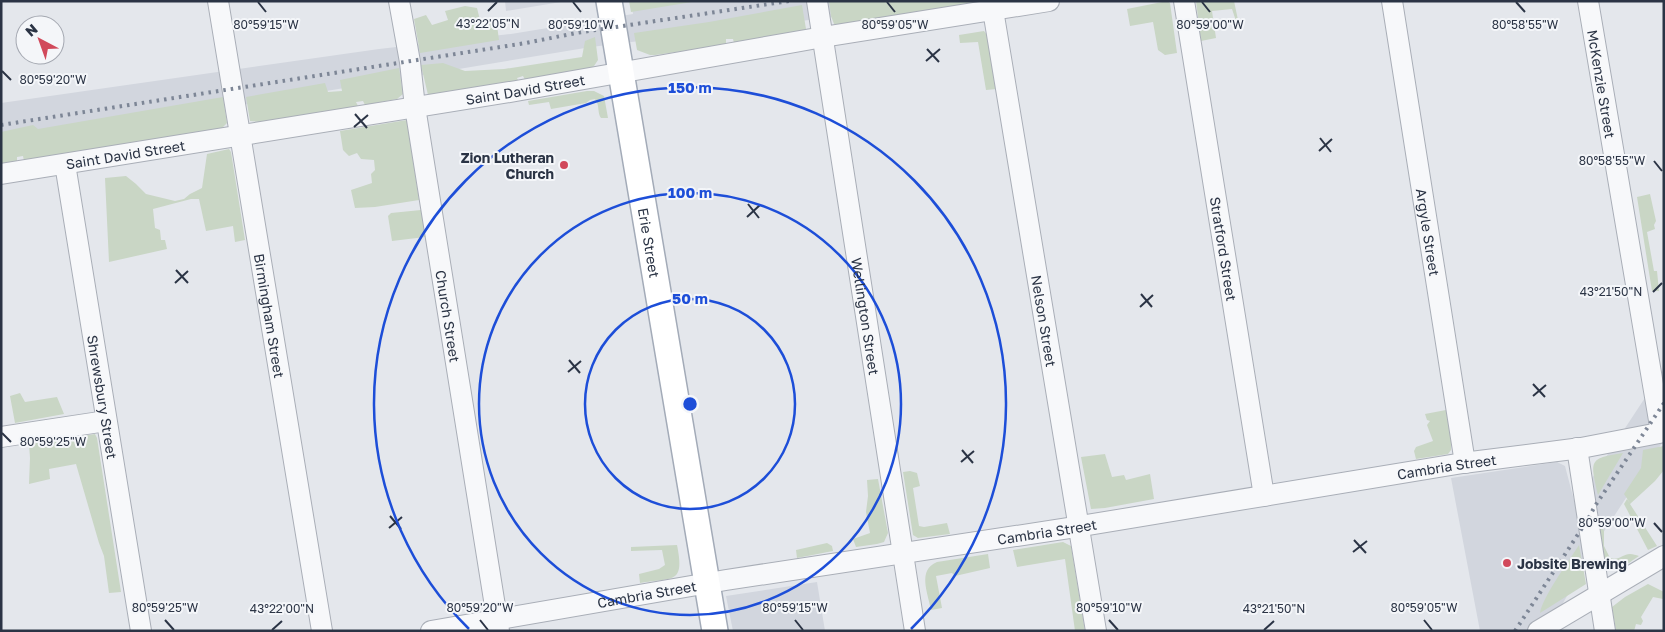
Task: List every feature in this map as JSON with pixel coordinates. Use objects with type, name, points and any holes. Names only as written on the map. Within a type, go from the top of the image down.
[{"type":"main road","name":"Erie Street","points":[[609,1],[715,631]]},
{"type":"street","name":"Birmingham Street","points":[[218,1],[322,631]]},
{"type":"street","name":"Church Street","points":[[399,1],[498,625]]},
{"type":"street","name":"Wellington Street","points":[[817,1],[915,631]]},
{"type":"street","name":"Saint David Street","points":[[1,174],[620,74],[823,37],[1049,1]]},
{"type":"street","name":"Stratford Street","points":[[1184,1],[1264,496]]},
{"type":"street","name":"Argyle Street","points":[[1392,1],[1465,463]]},
{"type":"street","name":"McKenzie Street","points":[[1588,1],[1662,432]]},
{"type":"street","name":"Nelson Street","points":[[993,10],[1096,631]]},
{"type":"street","name":"Shrewsbury Street","points":[[65,164],[140,631]]},
{"type":"street","points":[[1,437],[106,420]]},
{"type":"street","name":"Cambria Street","points":[[430,631],[498,625],[706,584],[1465,463],[1577,448],[1662,432]]},
{"type":"street","points":[[1577,448],[1605,631]]},
{"type":"street","points":[[1538,631],[1658,565]]},
{"type":"street","points":[[1562,631],[1574,610]]},
{"type":"shaded area","points":[[505,1],[567,1],[506,11]]},
{"type":"shaded area","points":[[631,1],[963,1],[591,47],[1,145],[1,103],[379,49],[511,34],[633,14]]},
{"type":"shaded area","points":[[1664,369],[1664,440],[1603,533],[1547,631],[1480,631],[1451,478],[1557,462],[1565,466],[1575,504]]},
{"type":"shaded area","points":[[817,582],[825,631],[733,631],[726,596]]},
{"type":"green space","points":[[629,1],[698,1],[631,12]]},
{"type":"green space","points":[[829,1],[1011,1],[842,27],[834,24]]},
{"type":"green space","points":[[1167,1],[1170,3],[1177,53],[1165,55],[1158,50],[1153,22],[1130,26],[1127,9]]},
{"type":"green space","points":[[1196,1],[1234,1],[1238,20],[1236,21],[1232,9],[1212,11],[1216,38],[1201,41]]},
{"type":"green space","points":[[802,5],[806,29],[800,33],[734,43],[733,39],[726,39],[726,45],[655,55],[637,50],[634,33]]},
{"type":"green space","points":[[465,6],[477,8],[480,20],[496,18],[499,40],[420,53],[414,19],[426,15],[432,25],[448,20],[445,11]]},
{"type":"green space","points":[[984,31],[987,35],[997,89],[986,90],[978,42],[960,43],[959,35]]},
{"type":"green space","points":[[595,37],[598,60],[594,66],[587,70],[525,80],[523,76],[517,78],[519,82],[428,95],[421,65],[443,63],[465,71],[504,69],[582,57],[585,41]]},
{"type":"green space","points":[[399,68],[403,94],[397,99],[365,105],[363,101],[356,102],[358,106],[260,122],[250,121],[246,97],[325,83],[328,92],[342,91],[340,80]]},
{"type":"green space","points":[[594,91],[604,96],[608,118],[601,118],[595,99],[586,103],[551,109],[549,102],[529,105],[528,101]]},
{"type":"green space","points":[[223,97],[227,123],[222,128],[24,161],[23,156],[17,157],[17,162],[1,164],[1,132],[33,125],[38,129]]},
{"type":"green space","points":[[407,120],[419,200],[355,208],[351,190],[372,183],[371,174],[375,170],[374,160],[361,159],[357,153],[349,156],[343,150],[340,131]]},
{"type":"green space","points":[[229,149],[245,240],[235,242],[233,226],[206,231],[199,199],[191,199],[153,209],[155,228],[160,230],[161,240],[165,240],[167,249],[109,262],[105,178],[126,176],[146,194],[175,201],[184,199],[202,188],[207,154]]},
{"type":"green space","points":[[1650,194],[1656,221],[1655,229],[1647,232],[1654,271],[1657,271],[1659,291],[1652,291],[1637,197]]},
{"type":"green space","points":[[421,210],[425,237],[392,241],[388,216],[391,213]]},
{"type":"green space","points":[[20,393],[25,402],[57,397],[64,414],[15,423],[10,396]]},
{"type":"green space","points":[[1446,410],[1451,450],[1448,454],[1416,459],[1414,451],[1416,447],[1433,441],[1427,425],[1430,421],[1427,420],[1425,414]]},
{"type":"green space","points":[[95,434],[121,592],[109,593],[104,556],[76,464],[49,469],[50,479],[29,484],[29,444]]},
{"type":"green space","points":[[1664,446],[1664,470],[1630,504],[1657,546],[1648,550],[1624,504],[1627,499],[1630,503],[1624,494],[1641,468],[1643,450]]},
{"type":"green space","points":[[1623,453],[1598,495],[1593,469],[1594,464],[1603,457]]},
{"type":"green space","points":[[1105,454],[1112,477],[1124,475],[1126,480],[1150,474],[1154,499],[1091,509],[1081,457]]},
{"type":"green space","points":[[903,472],[917,473],[920,486],[913,488],[919,526],[924,527],[947,523],[950,534],[918,538],[913,535]]},
{"type":"green space","points":[[878,479],[888,533],[884,542],[856,547],[853,539],[870,533],[866,512],[867,480]]},
{"type":"green space","points":[[1599,526],[1604,531],[1604,546],[1610,558],[1616,559],[1630,554],[1639,556],[1621,567],[1612,568],[1607,565],[1603,561]]},
{"type":"green space","points":[[1063,542],[1071,546],[1085,631],[1075,631],[1065,559],[1017,567],[1013,550]]},
{"type":"green space","points":[[827,543],[832,546],[833,551],[797,558],[796,550]]},
{"type":"green space","points":[[677,545],[679,558],[678,573],[668,579],[640,583],[639,574],[659,569],[665,565],[662,550],[631,551],[631,547]]},
{"type":"green space","points":[[1579,545],[1586,584],[1540,613],[1551,588]]},
{"type":"green space","points":[[988,554],[990,568],[955,576],[952,573],[936,576],[942,608],[931,610],[925,583],[927,570],[931,566],[937,562]]},
{"type":"green space","points":[[1648,584],[1664,592],[1664,602],[1663,599],[1653,597],[1641,617],[1643,621],[1641,625],[1636,624],[1634,631],[1616,631],[1612,607]]},
{"type":"railway","points":[[1,125],[789,1]]},
{"type":"railway","points":[[1515,631],[1664,403]]},
{"type":"place","name":"Zion Lutheran Church","points":[[564,165]]},
{"type":"place","name":"Jobsite Brewing","points":[[1507,563]]}]
